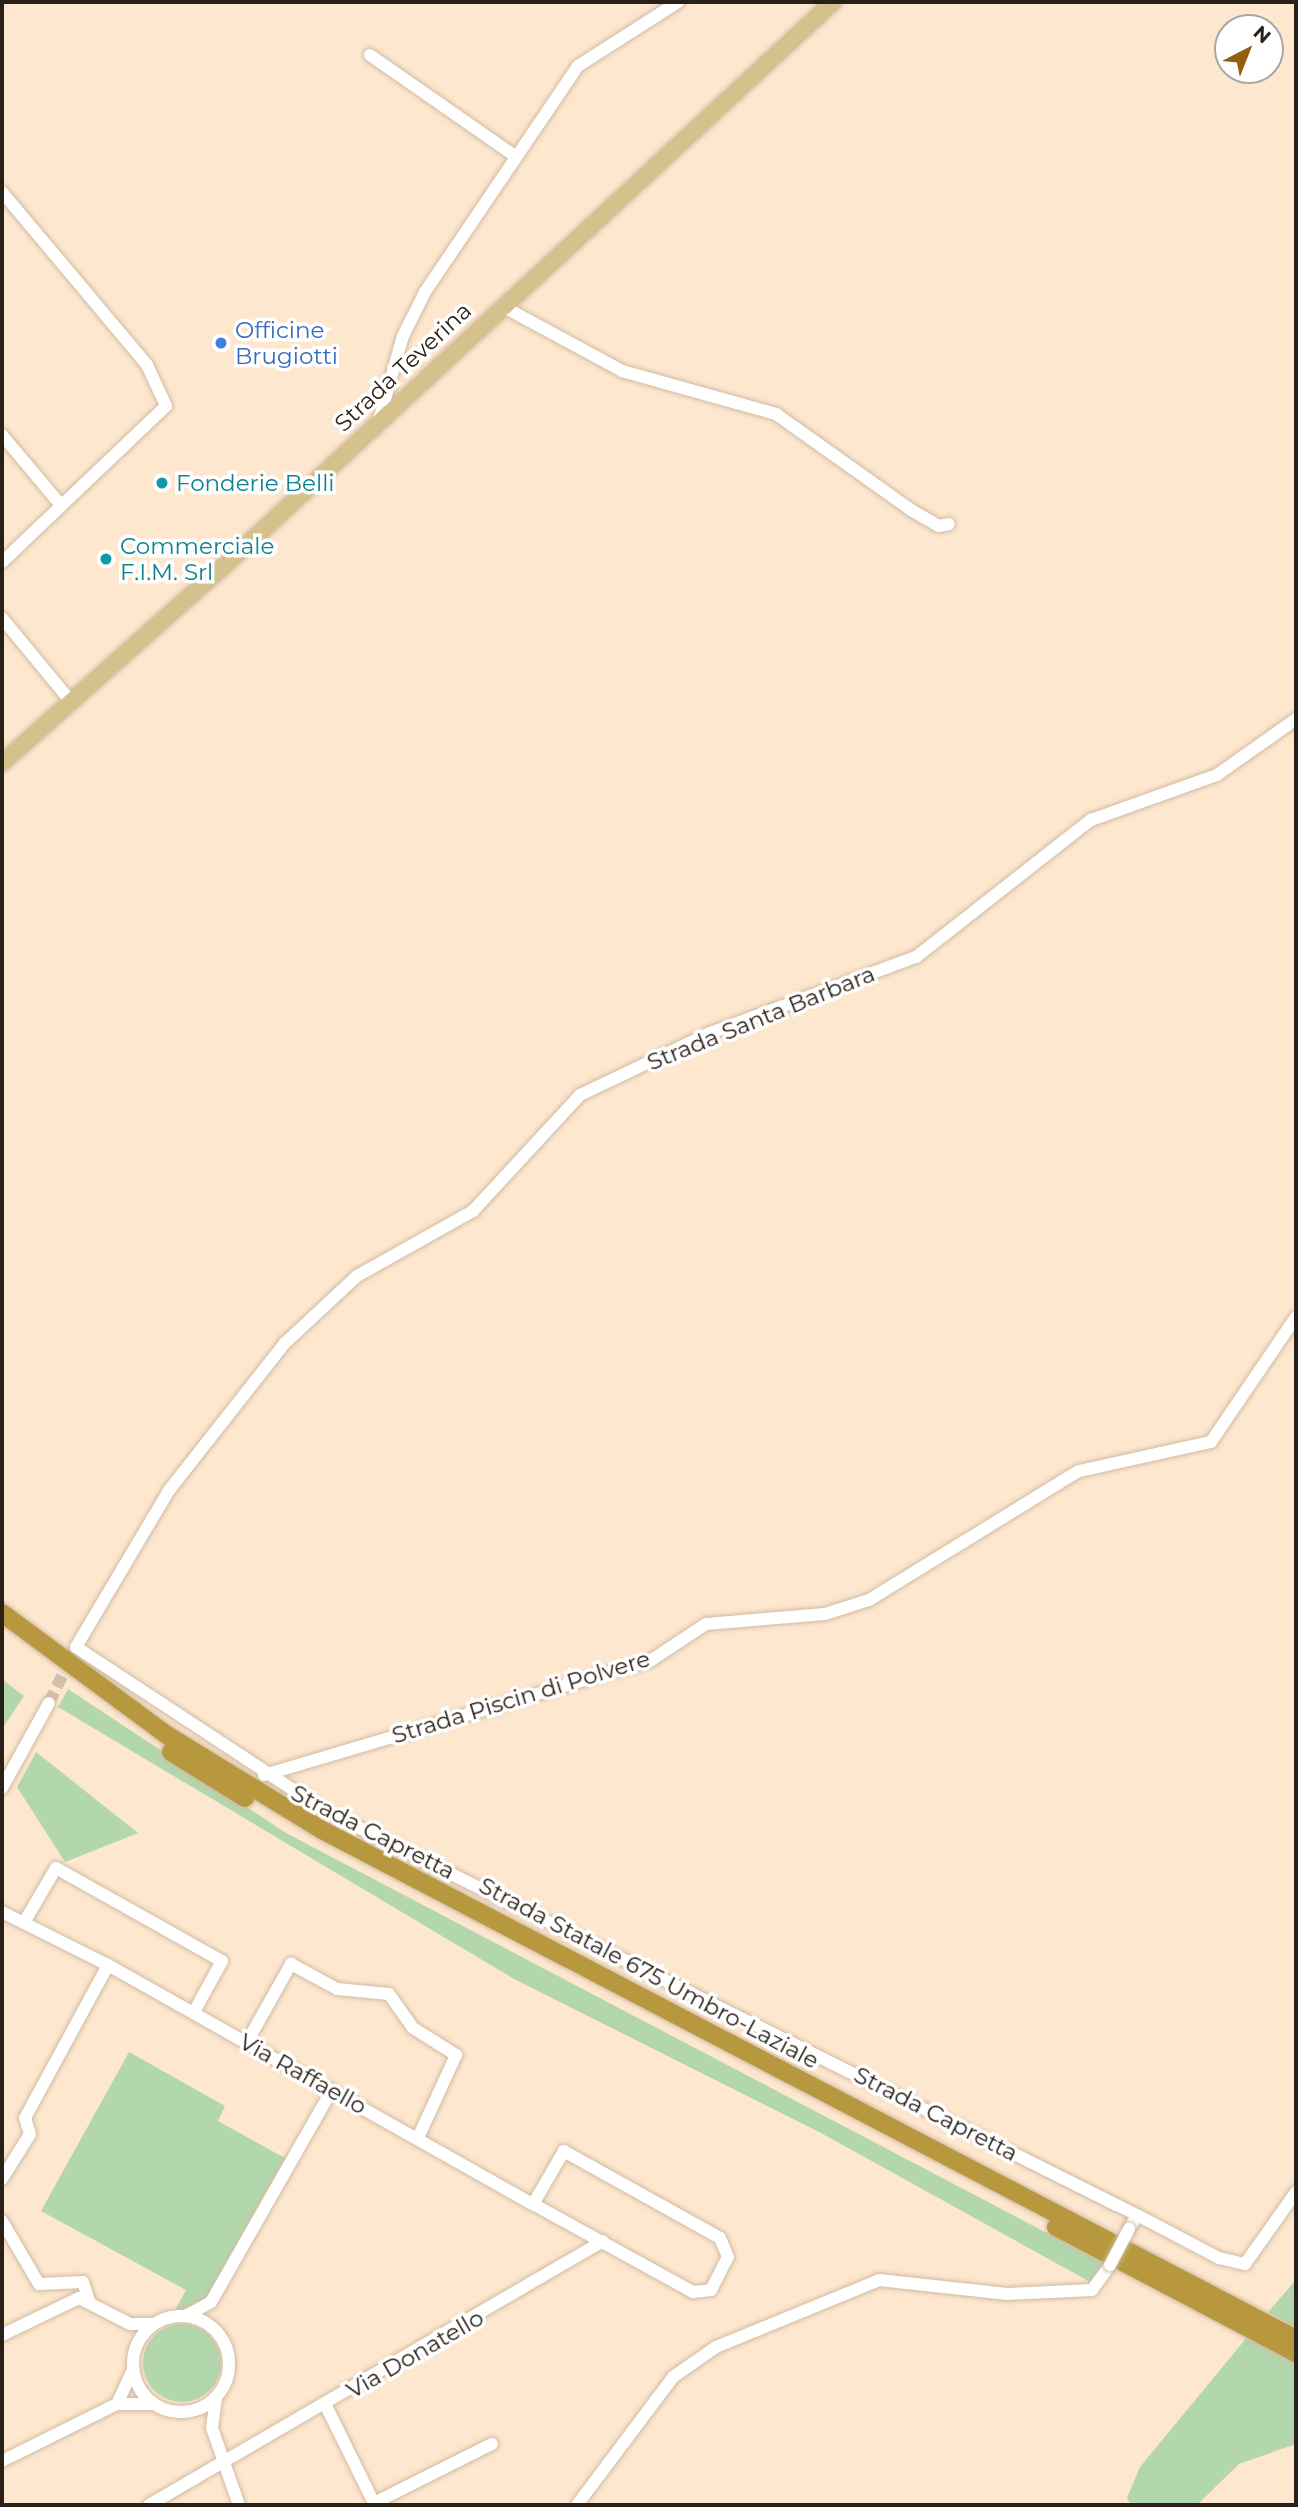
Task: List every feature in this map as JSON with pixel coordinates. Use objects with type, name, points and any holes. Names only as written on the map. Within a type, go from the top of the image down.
[{"type":"highway","name":"Strada Statale 675 Umbro-Laziale","points":[[2,1613],[167,1735],[312,1824],[1296,2339]]},
{"type":"highway","name":"Strada Statale 675 Umbro-Laziale","points":[[2,1628],[209,1777],[316,1840],[1296,2353]]},
{"type":"main road","name":"Strada Teverina","points":[[2,763],[72,703],[833,2]]},
{"type":"street","points":[[379,420],[403,336],[425,292],[578,66],[678,2]]},
{"type":"street","points":[[370,55],[515,156]]},
{"type":"street","points":[[2,192],[147,365],[166,406],[59,503],[2,562]]},
{"type":"street","points":[[502,306],[622,372],[776,414],[911,510],[939,526],[949,524]]},
{"type":"street","points":[[2,435],[59,503]]},
{"type":"street","points":[[2,618],[72,703]]},
{"type":"street","name":"Strada Santa Barbara","points":[[76,1647],[170,1489],[285,1343],[357,1276],[473,1211],[580,1094],[710,1033],[916,957],[1091,820],[1217,775],[1296,719]]},
{"type":"street","name":"Strada Piscin di Polvere","points":[[264,1775],[650,1661],[706,1624],[825,1614],[869,1600],[1079,1471],[1211,1442],[1296,1317]]},
{"type":"street","name":"Strada Capretta","points":[[76,1647],[264,1775],[1219,2258],[1245,2264],[1296,2192]]},
{"type":"street","points":[[2,1788],[49,1703]]},
{"type":"street","points":[[26,1919],[56,1868],[222,1961],[194,2012]]},
{"type":"street","name":"Via Raffaello","points":[[2,1912],[26,1919],[533,2204],[703,2294],[729,2257],[720,2238],[564,2151],[533,2204]]},
{"type":"street","points":[[247,2042],[291,1964],[337,1989],[389,1994],[413,2028],[456,2055],[418,2138]]},
{"type":"street","points":[[2,2179],[30,2134],[25,2118],[108,1965]]},
{"type":"street","points":[[2,2335],[70,2300],[89,2301],[124,2322],[153,2324],[185,2315],[211,2302],[332,2090]]},
{"type":"street","points":[[577,2505],[673,2377],[716,2347],[878,2280],[1007,2294],[1092,2290],[1110,2265],[1137,2215]]},
{"type":"street","points":[[2,2221],[39,2284],[83,2282],[89,2301]]},
{"type":"street","name":"Via Donatello","points":[[149,2505],[326,2406],[603,2241]]},
{"type":"street","points":[[211,2302],[215,2329],[229,2358],[217,2397],[212,2428],[239,2505]]},
{"type":"street","points":[[185,2315],[215,2329]]},
{"type":"street","points":[[117,2404],[133,2368],[134,2352],[124,2322]]},
{"type":"street","points":[[134,2352],[153,2324]]},
{"type":"street","points":[[133,2368],[154,2404]]},
{"type":"street","points":[[187,2412],[217,2397]]},
{"type":"street","points":[[2,2461],[117,2404],[154,2404],[187,2412],[212,2428]]},
{"type":"street","points":[[326,2406],[374,2503],[492,2444]]},
{"type":"green space","points":[[3,1680],[24,1696],[2,1729],[2,1682]]},
{"type":"green space","points":[[68,1689],[286,1833],[1104,2263],[1097,2277],[1092,2283],[821,2133],[514,1979],[58,1707]]},
{"type":"green space","points":[[36,1752],[138,1833],[65,1862],[17,1787]]},
{"type":"green space","points":[[129,2052],[225,2106],[218,2121],[285,2158],[206,2299],[191,2310],[175,2310],[186,2290],[41,2211]]},
{"type":"green space","points":[[1296,2280],[1296,2328],[1268,2312]]},
{"type":"green space","points":[[182,2324],[197,2327],[210,2335],[218,2348],[221,2363],[218,2378],[210,2391],[197,2399],[182,2402],[167,2399],[154,2391],[146,2378],[143,2363],[146,2348],[154,2335],[167,2327]]},
{"type":"green space","points":[[1248,2336],[1296,2361],[1296,2444],[1239,2464],[1197,2505],[1131,2505],[1127,2498],[1140,2467]]},
{"type":"tunnel","points":[[49,1703],[76,1647]]},
{"type":"place","name":"Officine Brugiotti","points":[[221,343]]},
{"type":"place","name":"Fonderie Belli","points":[[162,483]]},
{"type":"place","name":"Commerciale F.I.M. Srl","points":[[106,559]]}]
